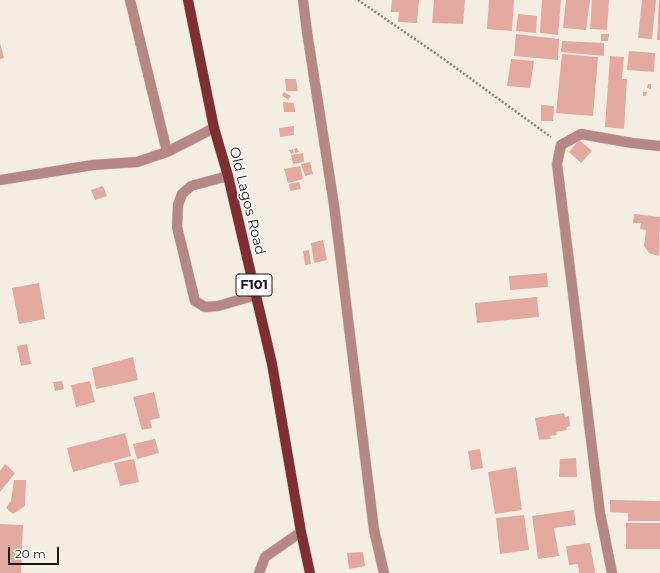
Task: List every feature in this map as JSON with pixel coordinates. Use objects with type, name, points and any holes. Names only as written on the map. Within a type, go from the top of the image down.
[{"type":"main road","name":"Old Lagos Road","points":[[188,0],[214,128],[228,176],[272,364],[301,532],[310,573]]},
{"type":"street","points":[[130,0],[167,152]]},
{"type":"street","points":[[303,0],[334,205],[374,530],[384,573]]},
{"type":"street","points":[[0,180],[93,165],[137,162],[167,152],[214,128]]},
{"type":"street","points":[[612,573],[600,513],[557,164],[561,144],[581,134],[632,143],[660,146]]},
{"type":"street","points":[[228,176],[191,186],[182,194],[178,205],[177,227],[195,301],[205,307],[218,306],[256,295]]},
{"type":"street","points":[[259,573],[265,557],[301,532]]},
{"type":"path","points":[[358,0],[438,55],[561,144]]},
{"type":"building","points":[[392,0],[419,0],[417,23],[398,22],[399,12],[391,12]]},
{"type":"building","points":[[434,0],[465,0],[463,24],[432,23]]},
{"type":"building","points":[[489,0],[514,0],[512,31],[487,29]]},
{"type":"building","points":[[542,0],[561,0],[558,35],[540,33]]},
{"type":"building","points":[[566,0],[590,0],[586,30],[563,28]]},
{"type":"building","points":[[592,0],[609,0],[607,30],[590,29]]},
{"type":"building","points":[[642,0],[656,0],[652,39],[638,38]]},
{"type":"building","points":[[659,0],[660,40],[657,40]]},
{"type":"building","points":[[518,14],[537,16],[536,33],[516,31]]},
{"type":"building","points":[[516,34],[559,39],[558,60],[514,56]]},
{"type":"building","points":[[601,34],[609,34],[608,41],[601,41]]},
{"type":"building","points":[[562,41],[604,43],[604,56],[561,52]]},
{"type":"building","points":[[0,43],[4,58],[0,59]]},
{"type":"building","points":[[629,51],[655,53],[654,72],[627,70]]},
{"type":"building","points":[[562,54],[598,57],[593,116],[556,113]]},
{"type":"building","points":[[610,56],[624,57],[622,79],[627,79],[624,129],[605,127]]},
{"type":"building","points":[[511,59],[534,61],[530,88],[507,86]]},
{"type":"building","points":[[285,79],[296,79],[298,91],[286,91]]},
{"type":"building","points":[[648,84],[651,84],[651,89],[647,88]]},
{"type":"building","points":[[284,92],[291,96],[288,100],[282,95]]},
{"type":"building","points":[[643,92],[647,92],[646,96],[643,96]]},
{"type":"building","points":[[283,102],[294,103],[295,112],[284,112]]},
{"type":"building","points":[[541,105],[554,106],[553,121],[541,121]]},
{"type":"building","points":[[294,126],[294,135],[280,137],[279,128]]},
{"type":"building","points":[[579,140],[592,151],[581,163],[569,152]]},
{"type":"building","points":[[297,148],[299,152],[295,153],[294,149]]},
{"type":"building","points":[[293,149],[294,153],[291,154],[289,150]]},
{"type":"building","points":[[303,153],[304,162],[293,164],[291,155]]},
{"type":"building","points":[[310,162],[313,174],[305,176],[301,164]]},
{"type":"building","points":[[300,166],[303,179],[288,183],[284,169]]},
{"type":"building","points":[[299,182],[301,189],[290,191],[289,184]]},
{"type":"building","points":[[103,186],[107,196],[95,200],[91,190]]},
{"type":"building","points":[[634,214],[660,217],[659,256],[649,253],[644,246],[646,230],[640,229],[641,223],[633,223]]},
{"type":"building","points":[[323,240],[327,260],[314,263],[311,243]]},
{"type":"building","points":[[309,250],[311,264],[305,265],[303,251]]},
{"type":"building","points":[[547,273],[548,287],[510,290],[509,276]]},
{"type":"building","points":[[39,283],[45,319],[19,324],[12,288]]},
{"type":"building","points":[[537,297],[539,317],[477,323],[475,303]]},
{"type":"building","points":[[27,344],[31,364],[21,366],[17,346]]},
{"type":"building","points":[[133,357],[138,380],[96,389],[92,368]]},
{"type":"building","points":[[62,381],[64,389],[55,391],[53,382]]},
{"type":"building","points":[[90,381],[95,402],[76,407],[71,385]]},
{"type":"building","points":[[154,392],[160,418],[150,420],[152,428],[142,430],[133,397]]},
{"type":"building","points":[[564,413],[565,417],[569,416],[570,426],[566,427],[567,430],[556,432],[557,435],[550,436],[551,439],[539,440],[535,418]]},
{"type":"building","points":[[125,433],[131,456],[73,472],[67,448]]},
{"type":"building","points":[[155,439],[159,453],[137,459],[133,444]]},
{"type":"building","points":[[480,449],[483,468],[471,470],[468,451]]},
{"type":"building","points":[[576,458],[577,477],[559,477],[560,459]]},
{"type":"building","points":[[134,459],[139,482],[120,486],[114,463]]},
{"type":"building","points":[[5,464],[15,473],[0,492],[0,471]]},
{"type":"building","points":[[516,467],[522,510],[495,514],[488,472]]},
{"type":"building","points":[[14,480],[26,480],[25,506],[13,514],[6,508],[11,501]]},
{"type":"building","points":[[610,500],[660,501],[660,521],[628,521],[628,513],[610,512]]},
{"type":"building","points":[[574,510],[576,525],[554,528],[559,556],[538,559],[532,516]]},
{"type":"building","points":[[524,515],[529,550],[500,554],[496,518]]},
{"type":"building","points":[[626,523],[660,523],[660,549],[626,549]]},
{"type":"building","points":[[0,524],[23,525],[21,573],[0,573]]},
{"type":"building","points":[[590,543],[595,573],[579,573],[578,564],[569,565],[566,546]]},
{"type":"building","points":[[363,552],[365,566],[349,569],[347,553]]}]
